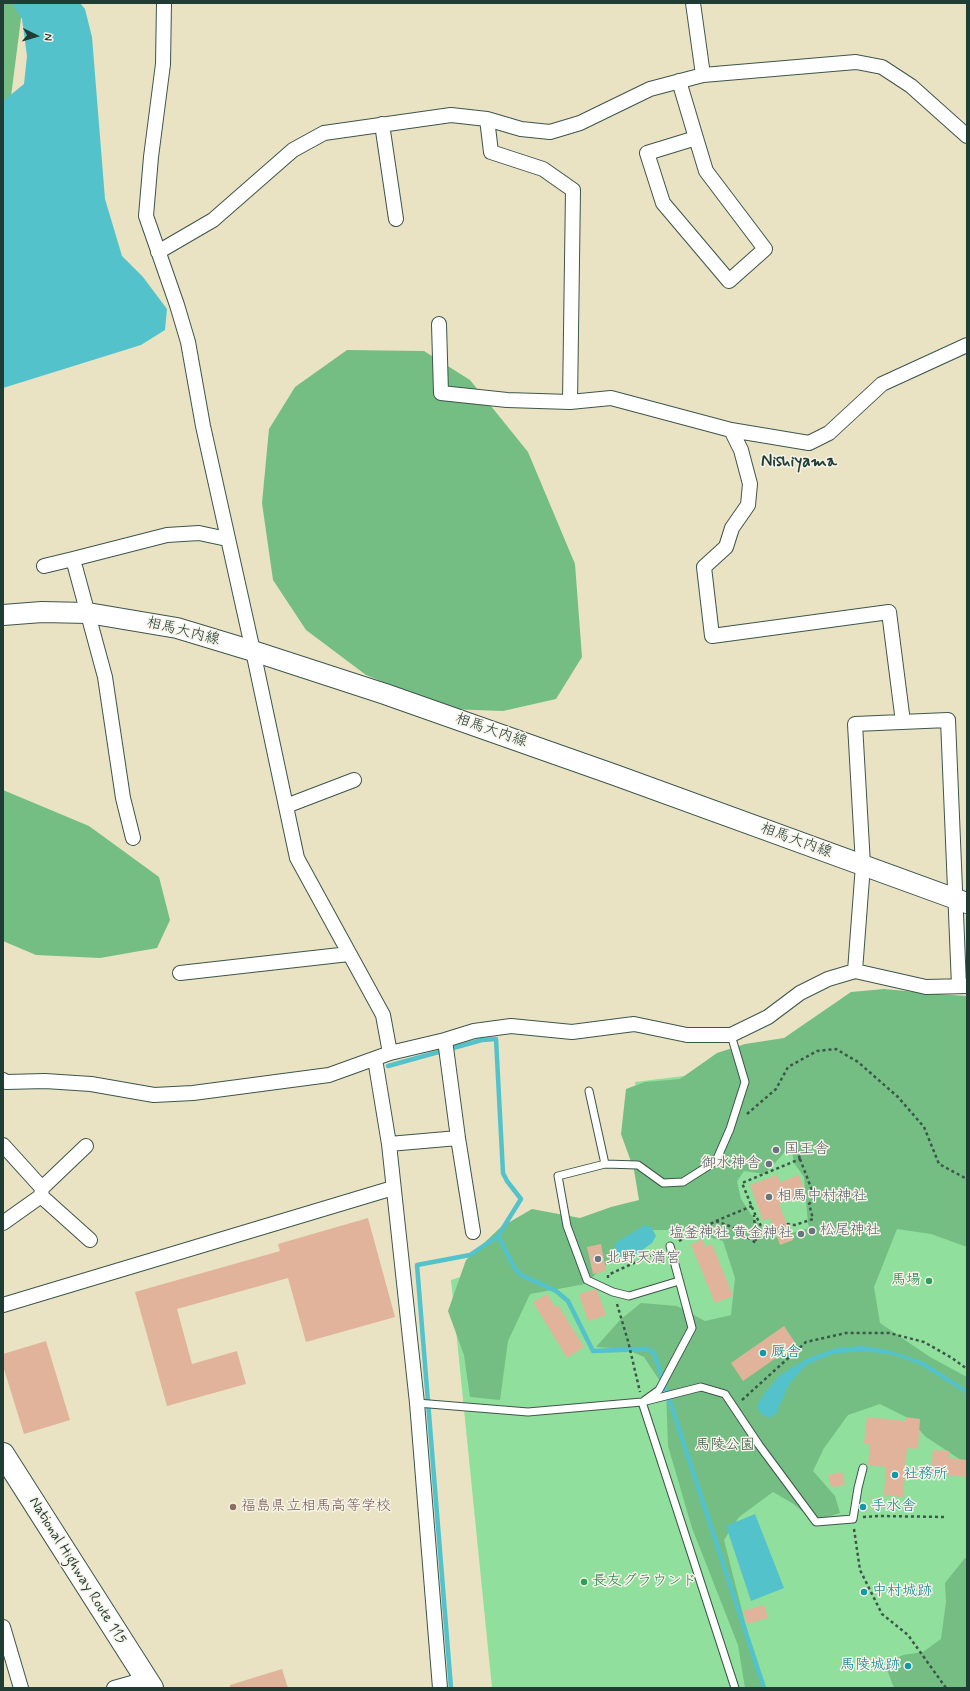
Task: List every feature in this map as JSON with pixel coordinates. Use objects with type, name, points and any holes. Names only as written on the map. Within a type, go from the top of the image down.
[{"type":"highway","name":"National Highway Route 115","points":[[4,1456],[149,1684]]},
{"type":"main road","name":"相馬大内線","points":[[3,615],[42,612],[88,613],[177,628],[385,694],[615,775],[961,901]]},
{"type":"street","points":[[164,3],[163,64],[152,150],[146,216],[177,305],[188,342],[203,426],[297,858],[383,1015],[390,1054]]},
{"type":"street","points":[[693,3],[703,75]]},
{"type":"street","points":[[158,252],[213,220],[293,150],[324,133],[451,115],[487,120],[521,129],[550,132],[580,123],[650,89],[703,75],[856,62],[882,67],[911,86],[967,136]]},
{"type":"street","points":[[679,81],[706,171],[764,249],[729,281],[663,203],[647,154],[696,138]]},
{"type":"street","points":[[487,120],[491,152],[543,169],[573,190],[570,402]]},
{"type":"street","points":[[382,124],[396,220]]},
{"type":"street","points":[[439,324],[440,393],[507,400],[570,402],[611,398],[731,430],[809,443],[829,433],[882,384],[967,345]]},
{"type":"street","points":[[731,430],[740,450],[750,484],[748,505],[732,528],[726,547],[704,567],[712,636],[889,612],[903,722]]},
{"type":"street","points":[[44,566],[167,535],[199,533],[228,538]]},
{"type":"street","points":[[73,559],[105,677],[123,798],[133,838]]},
{"type":"street","points":[[3,1080],[6,1082],[45,1081],[91,1084],[154,1094],[193,1093],[329,1075],[375,1058],[474,1031],[511,1026],[572,1032],[634,1024],[687,1035],[731,1035],[768,1017],[800,994],[828,979],[855,971],[926,987],[963,986],[961,901],[948,720],[855,724],[863,865],[855,971]]},
{"type":"street","points":[[286,806],[354,780]]},
{"type":"street","points":[[180,973],[349,954]]},
{"type":"street","points":[[445,1040],[472,1232]]},
{"type":"street","points":[[375,1058],[389,1144],[417,1403],[440,1688]]},
{"type":"street","points":[[389,1144],[458,1138]]},
{"type":"street","points":[[3,1145],[41,1192],[90,1240]]},
{"type":"street","points":[[3,1223],[41,1192],[86,1146]]},
{"type":"street","points":[[3,1305],[393,1188]]},
{"type":"street","points":[[3,1627],[21,1688]]},
{"type":"street","points":[[114,1688],[149,1684]]},
{"type":"lane","points":[[679,1281],[629,1296],[613,1292],[587,1280],[567,1226],[558,1176],[605,1164],[638,1165],[663,1183],[683,1182],[716,1161],[730,1129],[745,1082],[731,1035]]},
{"type":"lane","points":[[589,1090],[605,1164]]},
{"type":"lane","points":[[642,1402],[658,1390],[692,1328],[670,1246]]},
{"type":"lane","points":[[417,1403],[528,1412],[642,1402],[701,1387],[724,1394],[816,1522],[853,1519],[863,1468]]},
{"type":"lane","points":[[642,1402],[735,1688]]},
{"type":"path","points":[[730,1129],[776,1089],[788,1068],[816,1051],[836,1049],[858,1062],[898,1097],[924,1127],[939,1164],[967,1179]]},
{"type":"path","points":[[797,1150],[815,1198],[808,1204],[813,1219],[795,1226],[788,1224],[765,1234],[742,1183],[800,1159]]},
{"type":"path","points":[[642,1402],[628,1341],[608,1275],[670,1246],[716,1221],[752,1206]]},
{"type":"path","points":[[716,1221],[732,1227],[756,1243],[754,1212]]},
{"type":"path","points":[[734,1407],[806,1342],[846,1333],[889,1333],[924,1342],[952,1358],[967,1369]]},
{"type":"path","points":[[945,1517],[879,1516],[853,1519],[860,1570],[882,1614],[908,1635],[946,1688]]},
{"type":"green space","points":[[3,3],[23,3],[3,159]]},
{"type":"green space","points":[[347,350],[424,351],[470,380],[528,452],[575,564],[582,657],[556,699],[503,711],[447,709],[366,675],[306,630],[273,580],[262,503],[269,429],[295,387]]},
{"type":"green space","points":[[3,790],[89,826],[159,877],[170,920],[157,948],[100,958],[36,955],[3,941]]},
{"type":"green space","points":[[884,989],[967,996],[967,1247],[931,1234],[897,1229],[874,1287],[880,1323],[930,1357],[967,1377],[967,1464],[926,1437],[908,1418],[880,1404],[848,1415],[824,1448],[813,1471],[835,1496],[840,1513],[815,1521],[792,1503],[773,1492],[739,1517],[724,1540],[750,1642],[766,1688],[745,1688],[738,1645],[692,1528],[668,1446],[666,1390],[644,1357],[626,1349],[596,1347],[620,1320],[641,1303],[677,1306],[705,1321],[731,1315],[735,1278],[723,1241],[702,1235],[667,1230],[643,1230],[585,1284],[530,1294],[508,1341],[500,1400],[470,1397],[464,1355],[448,1311],[466,1260],[501,1227],[532,1209],[580,1218],[611,1207],[639,1200],[634,1170],[621,1134],[626,1089],[645,1082],[680,1079],[717,1053],[745,1044],[784,1038],[851,992]],"holes":[[[791,1145],[794,1163],[804,1177],[808,1224],[810,1228],[773,1238],[754,1219],[741,1199],[737,1181],[744,1171],[765,1174]]]},
{"type":"green space","name":"馬陵公園","points":[[967,1041],[967,1688],[492,1688],[451,1280],[656,1214],[635,1082]]},
{"type":"green space","points":[[965,1558],[967,1559],[967,1688],[894,1688],[885,1664],[903,1655],[923,1652],[941,1639],[946,1602],[945,1583]]},
{"type":"water","points":[[12,3],[80,3],[85,9],[92,37],[105,199],[122,256],[143,277],[167,309],[165,330],[141,345],[3,388],[3,101],[24,84],[27,56],[22,19]]},
{"type":"water","points":[[645,1225],[652,1228],[656,1236],[652,1243],[631,1258],[619,1257],[614,1252],[615,1243]]},
{"type":"water","points":[[862,1346],[888,1350],[924,1362],[967,1390],[967,1394],[920,1365],[894,1355],[862,1351],[832,1354],[806,1365],[789,1384],[776,1414],[769,1418],[760,1413],[757,1405],[780,1375],[808,1358],[836,1348]]},
{"type":"water","points":[[755,1514],[784,1588],[751,1601],[726,1526]]},
{"type":"building","points":[[777,1175],[780,1182],[799,1175],[806,1193],[779,1204],[793,1240],[780,1245],[770,1218],[763,1221],[750,1185]]},
{"type":"building","points":[[368,1218],[395,1317],[306,1342],[288,1278],[177,1309],[192,1364],[237,1351],[246,1384],[167,1406],[135,1292],[280,1251],[278,1244]]},
{"type":"building","points":[[702,1239],[706,1247],[712,1244],[733,1296],[715,1303],[691,1245]]},
{"type":"building","points":[[601,1244],[606,1271],[593,1274],[587,1247]]},
{"type":"building","points":[[595,1289],[597,1290],[606,1315],[588,1321],[579,1294]]},
{"type":"building","points":[[547,1294],[555,1307],[558,1305],[584,1347],[567,1358],[533,1302]]},
{"type":"building","name":"厩舎","points":[[784,1326],[796,1344],[743,1381],[731,1363]]},
{"type":"building","points":[[46,1341],[70,1420],[24,1434],[3,1366],[3,1354]]},
{"type":"building","points":[[867,1417],[905,1421],[905,1417],[920,1419],[918,1449],[907,1448],[903,1497],[884,1495],[886,1467],[868,1465],[870,1444],[864,1444]]},
{"type":"building","points":[[933,1450],[949,1451],[949,1458],[967,1460],[967,1477],[931,1474]]},
{"type":"building","points":[[842,1472],[845,1485],[831,1487],[828,1475]]},
{"type":"building","points":[[764,1605],[768,1618],[747,1624],[743,1611]]},
{"type":"building","points":[[282,1669],[288,1688],[230,1688],[230,1685]]},
{"type":"waterway","points":[[388,1066],[482,1040],[496,1039],[503,1173],[507,1181],[521,1199],[498,1236],[470,1255],[417,1265],[451,1688]]},
{"type":"waterway","points":[[498,1236],[515,1269],[521,1275],[556,1291],[568,1301],[593,1351],[647,1349],[654,1353],[764,1688]]},
{"type":"place","name":"国王舎","points":[[776,1150]]},
{"type":"place","name":"御水神舎","points":[[769,1164]]},
{"type":"place","name":"相馬中村神社","points":[[769,1197]]},
{"type":"place","name":"松尾神社","points":[[812,1231]]},
{"type":"place","name":"塩釜神社 黄金神社","points":[[801,1234]]},
{"type":"place","name":"北野天満宮","points":[[598,1259]]},
{"type":"place","name":"馬場","points":[[929,1281]]},
{"type":"place","name":"厩舎","points":[[763,1353]]},
{"type":"place","name":"社務所","points":[[895,1475]]},
{"type":"place","name":"福島県立相馬高等学校","points":[[233,1507]]},
{"type":"place","name":"手水舎","points":[[863,1507]]},
{"type":"place","name":"長友グラウンド","points":[[584,1582]]},
{"type":"place","name":"中村城跡","points":[[864,1592]]},
{"type":"place","name":"馬陵城跡","points":[[908,1666]]},
{"type":"district","name":"Nishiyama","points":[[799,462]]}]
